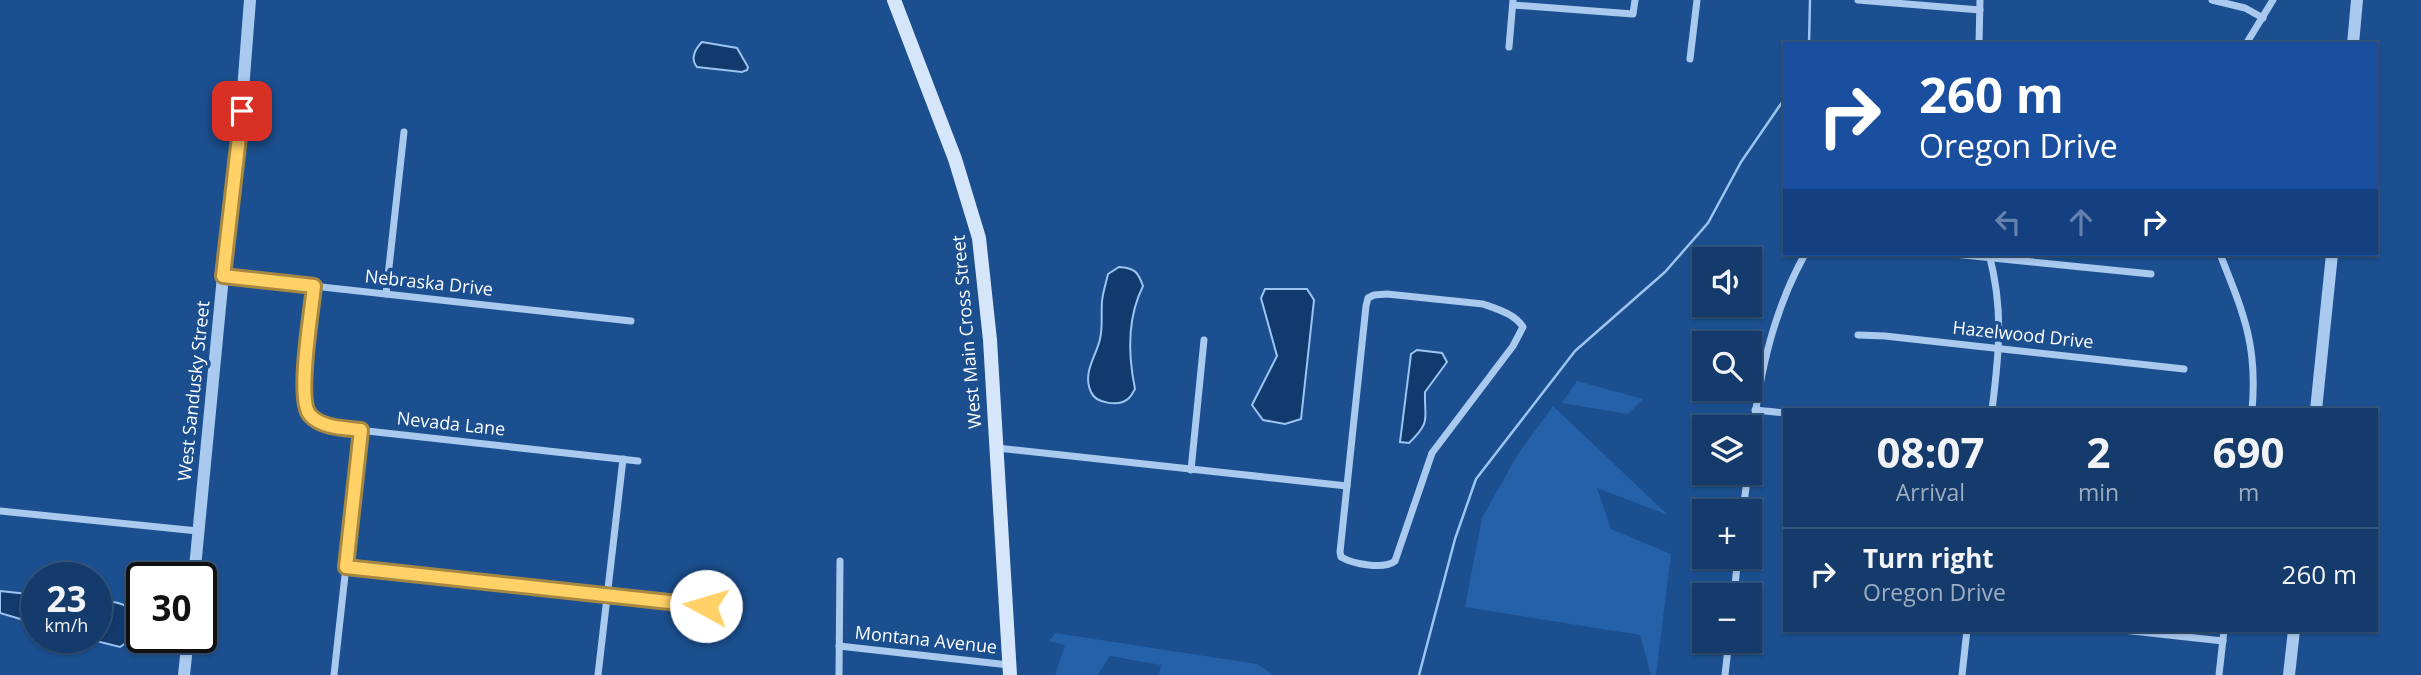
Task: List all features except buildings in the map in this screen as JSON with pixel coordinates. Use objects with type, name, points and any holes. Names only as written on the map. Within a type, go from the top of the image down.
[{"type":"main road","name":"West Main Cross Street","points":[[894,0],[975,218],[986,292],[1009,670]]},
{"type":"street","name":"West Sandusky Street","points":[[195,562],[223,276],[236,180],[250,0]]},
{"type":"street","points":[[1509,47],[1513,2],[1633,14],[1635,0]]},
{"type":"street","points":[[1690,59],[1697,0]]},
{"type":"street","points":[[1858,0],[1980,10]]},
{"type":"street","points":[[1979,42],[1980,0]]},
{"type":"street","points":[[2212,0],[2245,8],[2263,18]]},
{"type":"street","points":[[2247,42],[2273,0]]},
{"type":"street","points":[[2353,42],[2357,0]]},
{"type":"street","points":[[386,294],[404,132]]},
{"type":"street","points":[[1754,415],[1764,361],[1775,322],[1804,256]]},
{"type":"street","points":[[1992,408],[1999,348],[1999,305],[1990,256],[2151,274]]},
{"type":"street","points":[[2221,256],[2247,322],[2253,363],[2252,408]]},
{"type":"street","points":[[2316,408],[2332,256]]},
{"type":"street","name":"Nebraska Drive","points":[[223,276],[631,320]]},
{"type":"street","name":"Nevada Lane","points":[[314,286],[303,384],[305,409],[312,418],[322,423],[361,430],[638,461]]},
{"type":"street","points":[[1387,294],[1483,304],[1520,322],[1522,331],[1513,346],[1432,453],[1395,561],[1391,565],[1348,561],[1341,557],[1347,486],[1368,298],[1387,294]]},
{"type":"street","name":"Hazelwood Drive","points":[[1858,335],[2184,369]]},
{"type":"street","points":[[1191,470],[1204,340]]},
{"type":"street","points":[[1755,410],[1783,413]]},
{"type":"street","points":[[334,675],[361,430]]},
{"type":"street","points":[[996,448],[1347,486]]},
{"type":"street","points":[[598,675],[623,459]]},
{"type":"street","points":[[0,511],[198,531]]},
{"type":"street","points":[[839,675],[840,561]]},
{"type":"street","points":[[346,567],[706,606]]},
{"type":"street","points":[[1962,675],[1967,632]]},
{"type":"street","points":[[2141,632],[2223,641]]},
{"type":"street","points":[[2219,675],[2224,632]]},
{"type":"street","points":[[2289,675],[2294,632]]},
{"type":"street","name":"Montana Avenue","points":[[839,646],[1009,670]]},
{"type":"street","points":[[184,675],[186,653]]},
{"type":"street","points":[[1725,675],[1728,653]]},
{"type":"shaded area","points":[[702,42],[737,48],[748,67],[747,70],[742,72],[697,67],[694,54]]},
{"type":"shaded area","points":[[1119,267],[1135,272],[1143,286],[1134,311],[1130,337],[1135,389],[1125,401],[1114,403],[1103,402],[1094,396],[1088,378],[1101,334],[1102,301],[1108,274]]},
{"type":"shaded area","points":[[1265,289],[1307,289],[1314,300],[1301,419],[1285,424],[1263,420],[1252,405],[1277,356],[1261,298]]},
{"type":"shaded area","points":[[1417,350],[1442,353],[1447,362],[1425,392],[1425,419],[1421,430],[1409,443],[1400,442],[1411,354]]},
{"type":"shaded area","points":[[1577,381],[1643,399],[1628,414],[1562,403]]},
{"type":"shaded area","points":[[1553,406],[1668,515],[1597,488],[1611,529],[1671,554],[1656,675],[1651,675],[1640,635],[1465,607],[1482,518],[1518,454]]},
{"type":"shaded area","points":[[0,591],[21,593],[21,619],[0,613]]},
{"type":"shaded area","points":[[112,602],[126,607],[126,643],[120,647],[112,645]]},
{"type":"shaded area","points":[[1055,633],[1257,664],[1274,675],[1159,675],[1161,665],[1110,656],[1098,675],[1055,675],[1065,645],[1049,641]]},
{"type":"waterway","points":[[1809,42],[1810,0]]},
{"type":"waterway","points":[[1419,675],[1455,539],[1476,479],[1575,351],[1665,272],[1708,223],[1741,162],[1783,101]]},
{"type":"route","points":[[242,111],[223,276],[314,286],[303,384],[305,409],[312,418],[322,423],[361,430],[346,567],[706,606]]}]
